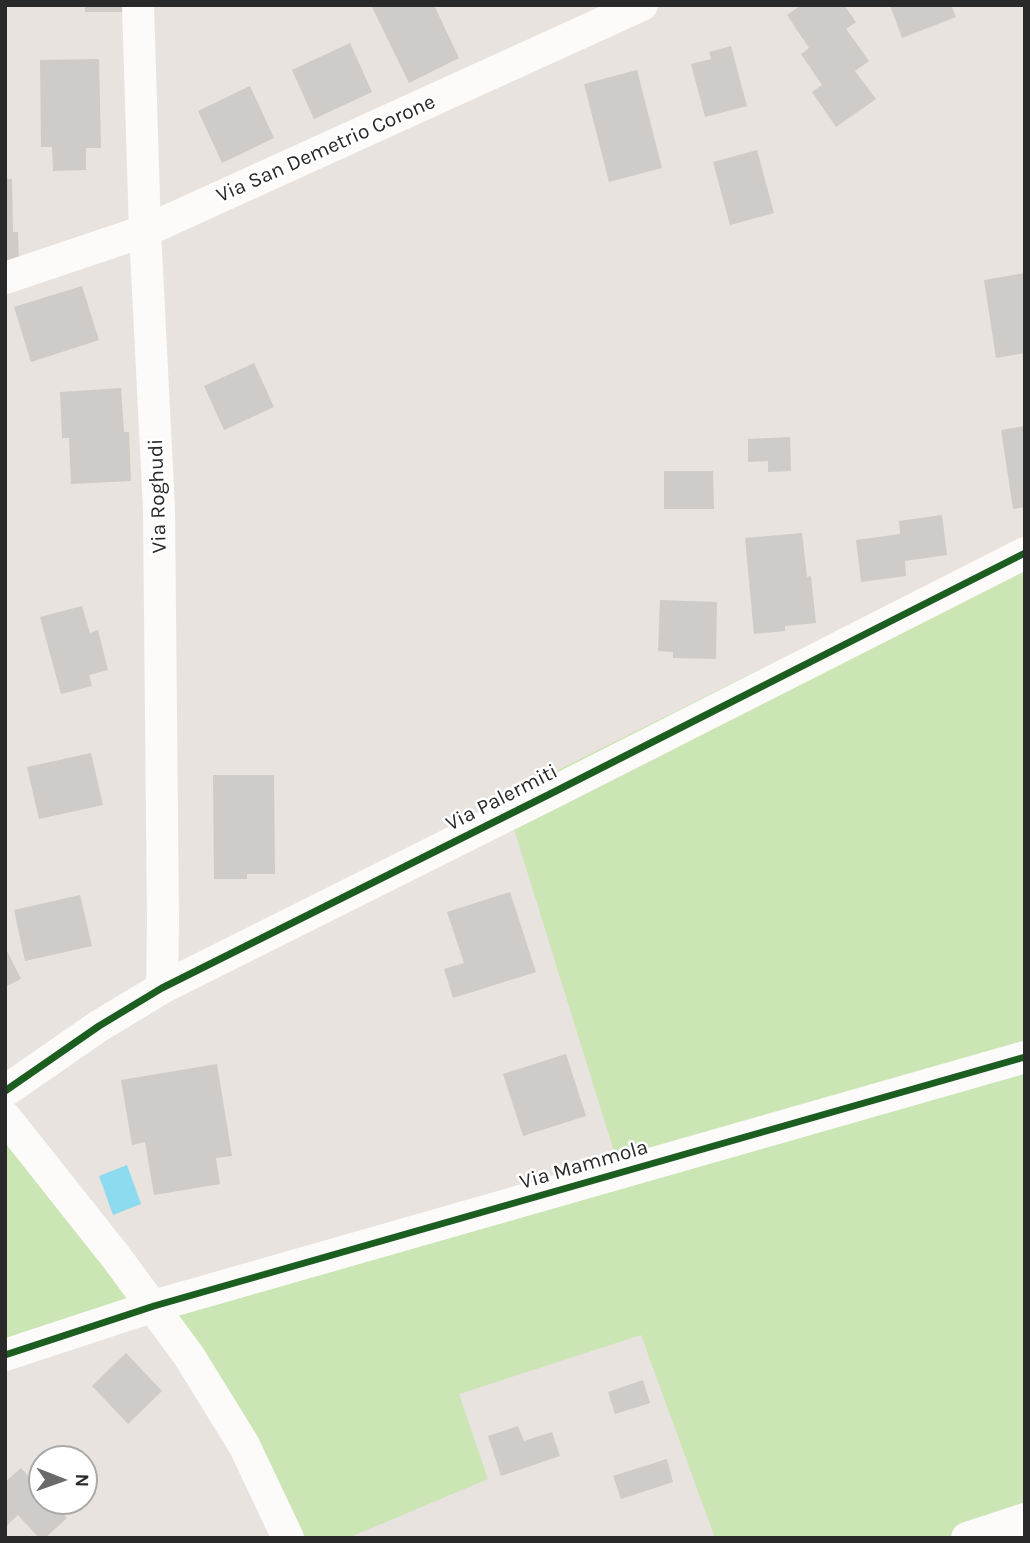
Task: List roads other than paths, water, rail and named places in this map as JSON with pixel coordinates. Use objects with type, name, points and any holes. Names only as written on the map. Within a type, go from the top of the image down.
[{"type":"street","name":"Via Roghudi","points":[[138,5],[145,231],[159,509],[162,988]]},
{"type":"street","name":"Via San Demetrio Corone","points":[[5,278],[145,231],[642,5]]},
{"type":"street","name":"Via Palermiti","points":[[5,1091],[99,1026],[162,988],[1025,553]]},
{"type":"street","name":"Via Mammola","points":[[5,1355],[154,1306],[1025,1057]]},
{"type":"street","points":[[5,1117],[154,1306],[183,1347],[233,1425],[288,1538]]},
{"type":"street","points":[[967,1538],[1025,1519]]},
{"type":"water","points":[[127,1165],[141,1204],[113,1215],[99,1176]]}]
